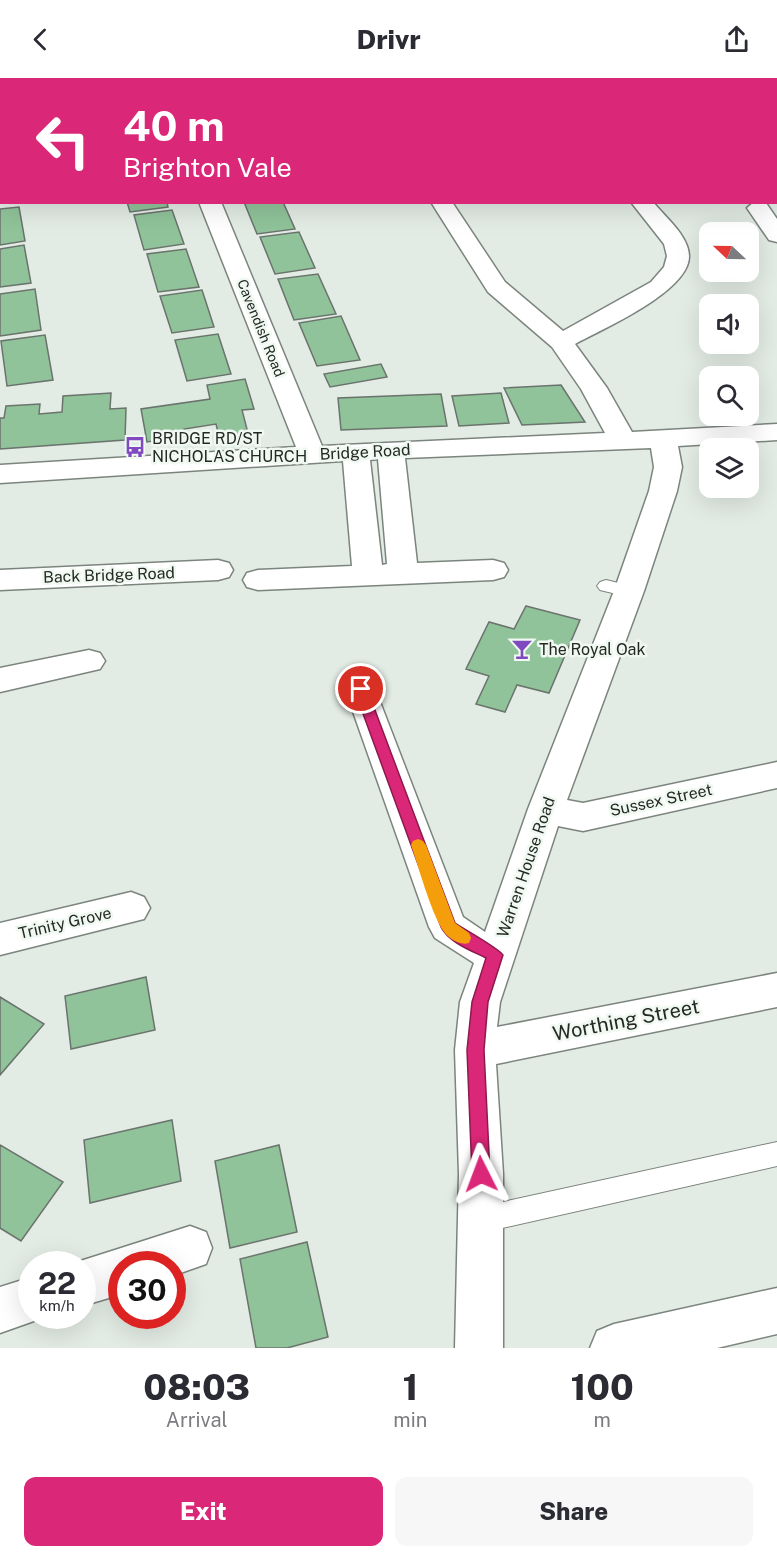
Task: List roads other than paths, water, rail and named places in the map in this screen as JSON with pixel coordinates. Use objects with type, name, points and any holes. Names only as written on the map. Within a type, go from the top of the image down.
[{"type":"street","name":"Cavendish Road","points":[[211,204],[312,454]]},
{"type":"street","points":[[442,204],[496,287],[561,342],[594,387],[623,441]]},
{"type":"street","points":[[561,342],[659,287],[675,268],[678,256],[675,243],[643,204]]},
{"type":"street","points":[[758,208],[777,235]]},
{"type":"street","name":"Bridge Road","points":[[0,474],[312,454],[663,440],[777,432]]},
{"type":"street","name":"Warren House Road","points":[[479,1348],[481,1174],[475,1050],[480,1002],[618,589],[663,491],[668,467],[663,440]]},
{"type":"street","points":[[391,450],[403,573]]},
{"type":"street","points":[[356,452],[368,575]]},
{"type":"street","name":"Back Bridge Road","points":[[0,580],[218,570]]},
{"type":"street","points":[[258,580],[493,570]]},
{"type":"street","points":[[0,680],[89,661]]},
{"type":"street","points":[[361,689],[448,927],[471,943],[495,955]]},
{"type":"street","name":"Sussex Street","points":[[546,808],[583,817],[777,775]]},
{"type":"street","name":"Trinity Grove","points":[[0,939],[130,908]]},
{"type":"street","name":"Worthing Street","points":[[475,1050],[777,990]]},
{"type":"street","points":[[181,1251],[190,1248]]},
{"type":"street","points":[[0,1310],[18,1304]]},
{"type":"street","points":[[614,1348],[777,1311]]},
{"type":"lane","points":[[480,1220],[777,1154]]},
{"type":"place","name":"BRIDGE RD/ST NICHOLAS CHURCH","points":[[135,447]]},
{"type":"place","name":"The Royal Oak","points":[[522,649]]}]
